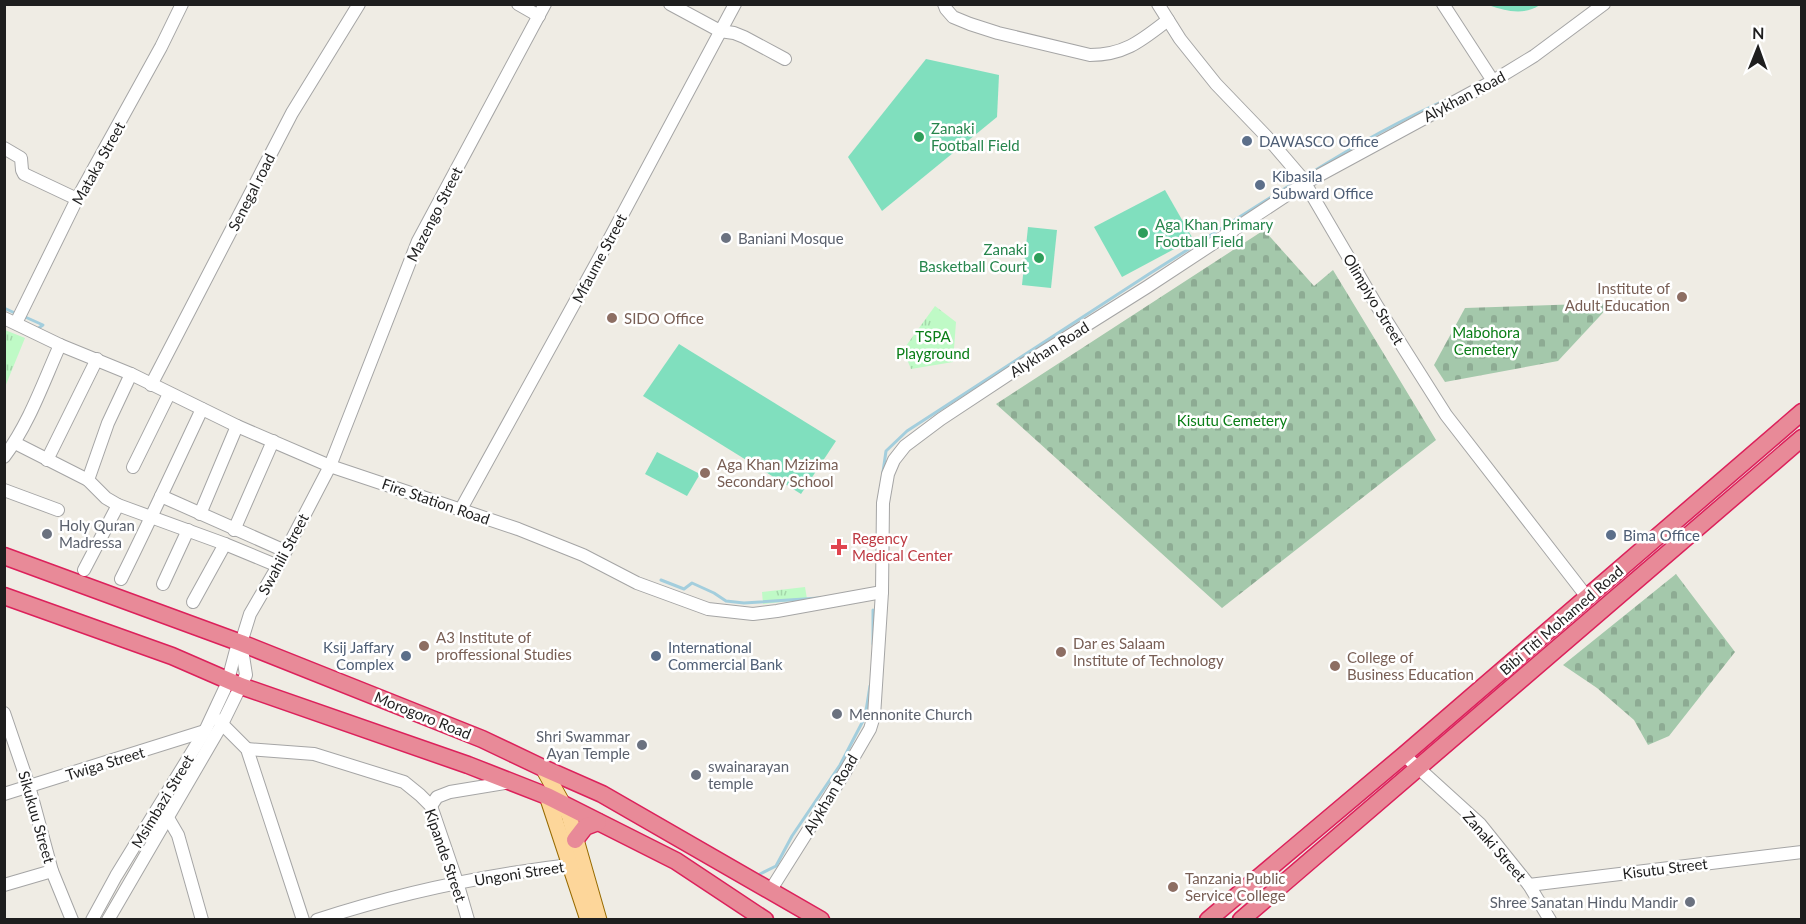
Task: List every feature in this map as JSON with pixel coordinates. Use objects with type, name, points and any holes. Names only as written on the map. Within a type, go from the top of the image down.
[{"type":"highway","name":"Bibi Titi Mohamed Road","points":[[1208,920],[1404,756],[1802,412]]},
{"type":"highway","name":"Bibi Titi Mohamed Road","points":[[1241,920],[1802,438]]},
{"type":"highway","name":"Morogoro Road","points":[[4,556],[241,643],[466,732],[602,794],[821,920]]},
{"type":"highway","name":"Morogoro Road","points":[[4,596],[172,656],[234,683],[468,765],[548,796],[676,861],[765,920]]},
{"type":"highway","points":[[575,840],[585,827],[598,822]]},
{"type":"main road","points":[[543,768],[569,815],[575,840],[576,864],[588,920]]},
{"type":"main road","points":[[548,796],[599,920]]},
{"type":"street","name":"Mataka Street","points":[[10,320],[161,48],[182,4]]},
{"type":"street","name":"Senegal road","points":[[151,385],[292,112],[359,4]]},
{"type":"street","points":[[518,4],[539,16]]},
{"type":"street","name":"Mazengo Street","points":[[330,466],[417,241],[545,4]]},
{"type":"street","points":[[670,4],[720,31],[744,37],[784,58]]},
{"type":"street","name":"Mfaume Street","points":[[461,509],[596,264],[735,4]]},
{"type":"street","points":[[944,4],[953,17],[970,24],[1090,55],[1105,55],[1120,51],[1147,36],[1168,20]]},
{"type":"street","name":"Olimpiyo Street","points":[[1158,4],[1180,39],[1216,84],[1286,157],[1305,183],[1377,306],[1446,415],[1587,597]]},
{"type":"street","points":[[1443,4],[1493,81]]},
{"type":"street","name":"Alykhan Road","points":[[770,891],[870,729],[875,706],[882,592],[883,503],[888,474],[894,460],[905,446],[1015,370],[1305,183],[1493,81],[1534,56],[1604,4]]},
{"type":"street","points":[[4,148],[21,158],[24,174],[77,199]]},
{"type":"street","name":"Fire Station Road","points":[[10,320],[60,345],[130,374],[237,426],[330,466],[545,539],[583,555],[637,583],[708,609],[753,614],[882,592]]},
{"type":"street","points":[[4,457],[15,443],[60,345]]},
{"type":"street","points":[[47,460],[98,360]]},
{"type":"street","points":[[88,480],[108,423],[130,374]]},
{"type":"street","points":[[133,467],[169,394]]},
{"type":"street","points":[[121,579],[153,517],[202,409]]},
{"type":"street","points":[[200,514],[237,426]]},
{"type":"street","points":[[234,530],[273,441]]},
{"type":"street","points":[[15,443],[88,480],[106,498],[118,505],[278,566]]},
{"type":"street","name":"Swahili Street","points":[[241,643],[250,614],[278,566],[330,466]]},
{"type":"street","points":[[4,490],[58,510]]},
{"type":"street","points":[[161,496],[285,551]]},
{"type":"street","points":[[84,570],[118,505]]},
{"type":"street","points":[[164,584],[188,530]]},
{"type":"street","points":[[193,602],[225,544]]},
{"type":"street","points":[[234,683],[246,675],[241,643]]},
{"type":"street","name":"Msimbazi Street","points":[[92,920],[116,876],[234,683]]},
{"type":"street","name":"Msimbazi Street","points":[[108,920],[222,724],[234,683]]},
{"type":"street","name":"Sikukuu Street","points":[[4,713],[52,870],[72,920]]},
{"type":"street","points":[[212,717],[247,749],[303,920]]},
{"type":"street","name":"Twiga Street","points":[[4,794],[205,731]]},
{"type":"street","name":"Kipande Street","points":[[247,749],[314,754],[404,782],[431,806],[468,920]]},
{"type":"street","name":"Zanaki Street","points":[[1404,756],[1480,824],[1529,885],[1550,920]]},
{"type":"street","points":[[431,806],[437,797],[450,792],[513,782]]},
{"type":"street","points":[[160,804],[178,835],[202,920]]},
{"type":"street","name":"Kisutu Street","points":[[1529,885],[1802,852]]},
{"type":"street","name":"Ungoni Street","points":[[317,920],[457,882],[576,864]]},
{"type":"street","points":[[4,885],[52,870]]},
{"type":"green space","points":[[1488,5],[1540,5],[1527,10],[1508,11]]},
{"type":"green space","name":"Zanaki Football Field","points":[[926,59],[999,75],[997,117],[882,211],[848,157]]},
{"type":"green space","name":"Aga Khan Primary Football Field","points":[[1165,190],[1193,239],[1122,277],[1094,227]]},
{"type":"green space","name":"Zanaki Basketball Court","points":[[1028,227],[1057,230],[1051,288],[1022,285]]},
{"type":"green space","name":"Kisutu Cemetery","points":[[1264,230],[1314,286],[1333,270],[1436,440],[1222,608],[996,404]]},
{"type":"green space","name":"Mabohora Cemetery","points":[[1612,303],[1558,361],[1445,382],[1434,365],[1465,308]]},
{"type":"green space","name":"TSPA Playground","points":[[935,306],[956,322],[953,362],[911,369],[903,350]]},
{"type":"green space","points":[[5,330],[25,338],[5,387]]},
{"type":"green space","points":[[679,344],[836,441],[801,494],[643,396]]},
{"type":"green space","points":[[657,452],[700,474],[687,496],[645,474]]},
{"type":"green space","points":[[1676,574],[1735,652],[1669,736],[1648,745],[1634,720],[1597,688],[1563,665]]},
{"type":"green space","points":[[805,587],[807,599],[763,604],[762,592]]},
{"type":"waterway","points":[[1306,176],[1376,134],[1450,98]]},
{"type":"waterway","points":[[882,479],[886,451],[907,431],[1300,179]]},
{"type":"waterway","points":[[4,308],[17,314]]},
{"type":"waterway","points":[[23,316],[43,325],[37,329]]},
{"type":"waterway","points":[[661,580],[684,589],[692,583],[726,601],[744,603],[819,598]]},
{"type":"waterway","points":[[873,610],[873,644]]},
{"type":"waterway","points":[[760,874],[776,866],[792,836],[840,765],[865,717],[870,686]]},
{"type":"place","name":"Zanaki Football Field","points":[[919,137]]},
{"type":"place","name":"DAWASCO Office","points":[[1247,141]]},
{"type":"place","name":"Kibasila Subward Office","points":[[1260,185]]},
{"type":"place","name":"Aga Khan Primary Football Field","points":[[1143,233]]},
{"type":"place","name":"Baniani Mosque","points":[[726,238]]},
{"type":"place","name":"Zanaki Basketball Court","points":[[1039,258]]},
{"type":"place","name":"Institute of Adult Education","points":[[1682,297]]},
{"type":"place","name":"SIDO Office","points":[[612,318]]},
{"type":"place","name":"Aga Khan Mzizima Secondary School","points":[[705,473]]},
{"type":"place","name":"Holy Quran Madressa","points":[[47,534]]},
{"type":"place","name":"Bima Office","points":[[1611,535]]},
{"type":"place","name":"Regency Medical Center","points":[[839,547]]},
{"type":"place","name":"A3 Institute of proffessional Studies","points":[[424,646]]},
{"type":"place","name":"Dar es Salaam Institute of Technology","points":[[1061,652]]},
{"type":"place","name":"Ksij Jaffary Complex","points":[[406,656]]},
{"type":"place","name":"International Commercial Bank","points":[[656,656]]},
{"type":"place","name":"College of Business Education","points":[[1335,666]]},
{"type":"place","name":"Mennonite Church","points":[[837,714]]},
{"type":"place","name":"Shri Swammar Ayan Temple","points":[[642,745]]},
{"type":"place","name":"swainarayan temple","points":[[696,775]]},
{"type":"place","name":"Tanzania Public Service College","points":[[1173,887]]},
{"type":"place","name":"Shree Sanatan Hindu Mandir","points":[[1690,902]]}]
